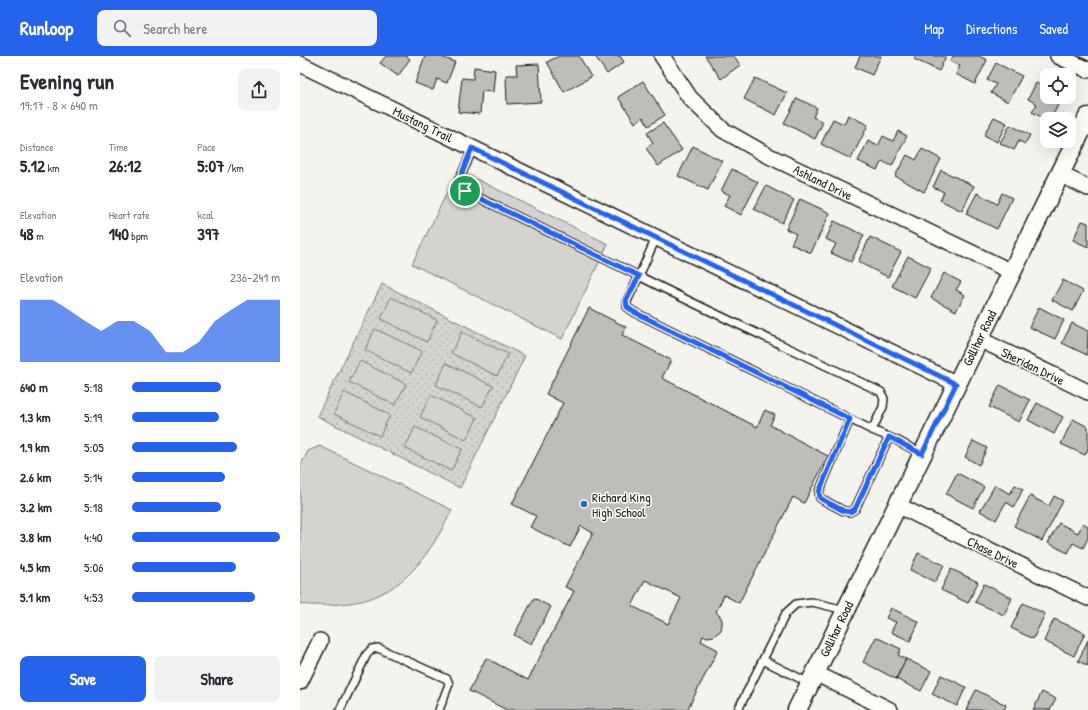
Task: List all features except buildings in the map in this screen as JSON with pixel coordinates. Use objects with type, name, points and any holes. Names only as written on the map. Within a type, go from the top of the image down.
[{"type":"street","name":"Ashland Drive","points":[[662,56],[690,98],[723,130],[767,154],[1012,272]]},
{"type":"street","points":[[1058,56],[1088,70]]},
{"type":"street","name":"Mustang Trail","points":[[300,64],[956,384]]},
{"type":"street","name":"Gollihar Road","points":[[796,710],[1088,117]]},
{"type":"street","points":[[1060,174],[1088,188]]},
{"type":"street","name":"Sheridan Drive","points":[[979,339],[1088,392]]},
{"type":"street","name":"Chase Drive","points":[[897,505],[1088,598]]},
{"type":"street","points":[[300,682],[320,641]]},
{"type":"street","points":[[812,678],[890,710]]},
{"type":"lane","points":[[472,148],[460,178],[461,186],[465,191],[703,309],[782,344],[881,392],[884,398],[884,403],[872,430]]},
{"type":"lane","points":[[656,238],[626,301],[627,307],[634,312],[922,454]]},
{"type":"lane","points":[[850,419],[819,492],[820,498],[844,511],[850,512],[855,509],[889,437]]},
{"type":"lane","points":[[738,710],[786,613],[796,604],[812,602],[846,610]]},
{"type":"lane","points":[[340,710],[367,654],[372,649],[378,648],[447,679],[449,684],[439,710]]},
{"type":"lane","points":[[763,660],[812,678]]},
{"type":"shaded area","points":[[458,170],[608,244],[562,339],[412,264]]},
{"type":"shaded area","points":[[382,284],[525,356],[460,488],[317,416]]},
{"type":"shaded area","points":[[391,297],[437,320],[427,342],[381,319]]},
{"type":"shaded area","points":[[375,329],[422,351],[411,373],[365,350]]},
{"type":"shaded area","points":[[462,332],[508,354],[497,376],[451,353]]},
{"type":"shaded area","points":[[360,361],[406,384],[395,405],[349,382]]},
{"type":"shaded area","points":[[446,363],[493,386],[482,407],[436,385]]},
{"type":"shaded area","points":[[344,392],[390,415],[380,436],[334,414]]},
{"type":"shaded area","points":[[431,395],[477,418],[466,440],[420,417]]},
{"type":"shaded area","points":[[415,427],[462,449],[451,471],[405,448]]},
{"type":"shaded area","points":[[320,446],[452,510],[438,536],[422,560],[401,581],[376,596],[354,602],[335,604],[300,604],[300,467],[308,451]]},
{"type":"place","name":"Richard King High School","points":[[584,504]]},
{"type":"route","points":[[472,148],[956,384],[922,454],[889,437],[855,509],[850,512],[844,511],[820,498],[819,492],[850,419],[634,312],[627,307],[626,301],[639,276],[465,191],[461,186],[460,178],[472,148]]}]
